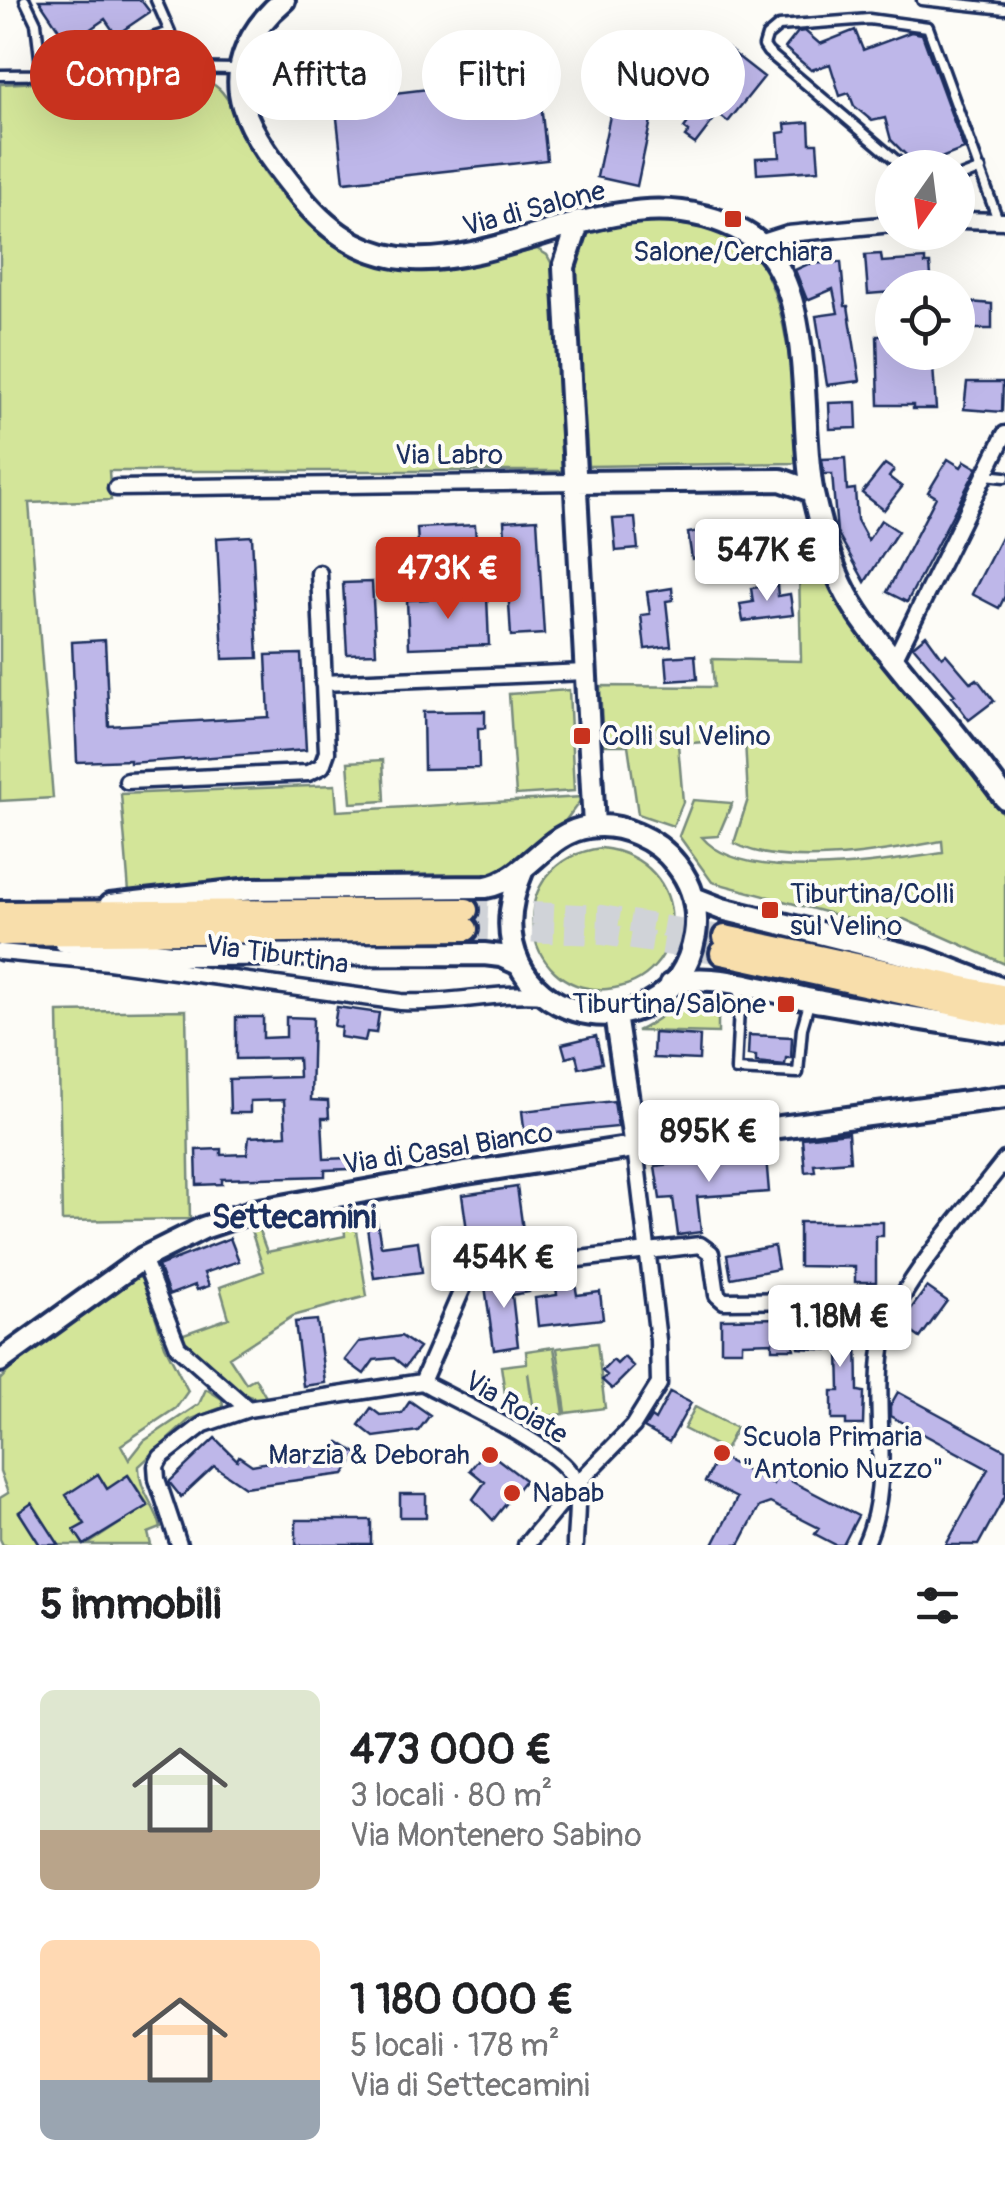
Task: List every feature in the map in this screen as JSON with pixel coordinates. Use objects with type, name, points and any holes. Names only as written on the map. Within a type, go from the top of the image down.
[{"type":"main road","name":"Via Tiburtina","points":[[0,913],[466,919],[0,935]]},
{"type":"main road","points":[[1005,994],[723,945],[1005,1015]]},
{"type":"street","points":[[256,30],[284,0]]},
{"type":"street","name":"Via di Salone","points":[[249,120],[305,203],[350,242],[394,258],[422,262],[466,256],[579,221],[630,212],[685,213],[736,228],[760,243]]},
{"type":"street","points":[[975,220],[1001,221]]},
{"type":"street","points":[[526,1545],[633,1426],[657,1388],[660,1369],[654,1303],[615,1015],[638,1008],[671,984],[693,944],[696,915],[694,898],[681,869],[660,847],[632,833],[594,826],[564,267],[579,221]]},
{"type":"street","points":[[875,226],[788,234],[760,243],[778,266],[793,310],[806,384],[812,491],[822,535],[848,596],[1005,798]]},
{"type":"street","points":[[528,237],[545,244],[564,267]]},
{"type":"street","points":[[894,660],[1005,434]]},
{"type":"street","points":[[782,480],[802,468],[809,458]]},
{"type":"street","name":"Via Labro","points":[[116,488],[782,480],[812,491]]},
{"type":"street","points":[[127,781],[314,772],[322,766],[326,757],[319,574]]},
{"type":"street","points":[[324,683],[586,672]]},
{"type":"street","name":"Via Tiburtina","points":[[66,913],[153,898],[251,889],[486,887],[523,869],[557,838],[594,826]]},
{"type":"street","name":"Via Tiburtina","points":[[523,869],[512,897],[512,942],[520,964],[545,995]]},
{"type":"street","points":[[694,898],[710,906],[934,962],[1005,994]]},
{"type":"street","name":"Via Tiburtina","points":[[0,935],[170,955],[484,954],[520,964]]},
{"type":"street","points":[[857,942],[912,941],[1005,976]]},
{"type":"street","name":"Via Tiburtina","points":[[0,952],[127,964],[402,1002],[545,995],[582,1013],[615,1015]]},
{"type":"street","points":[[671,984],[696,978],[1005,1032]]},
{"type":"street","name":"Via di Casal Bianco","points":[[0,1362],[143,1258],[203,1228],[260,1210],[634,1147],[1005,1097]]},
{"type":"street","points":[[865,1545],[873,1524],[878,1486],[882,1354],[887,1326],[900,1299],[1005,1160]]},
{"type":"street","points":[[178,1545],[157,1479],[158,1463],[204,1424],[248,1409],[422,1382],[465,1283],[473,1274],[696,1244],[707,1248],[712,1256],[717,1295],[727,1302],[900,1299]]},
{"type":"street","points":[[143,1258],[180,1351],[248,1409]]},
{"type":"street","name":"Via Roiate","points":[[422,1382],[551,1455],[567,1469],[576,1486],[575,1545]]},
{"type":"lane","points":[[25,0],[37,30]]},
{"type":"lane","points":[[156,0],[169,30]]},
{"type":"lane","points":[[922,0],[1005,9]]},
{"type":"lane","points":[[884,150],[768,52],[764,46],[767,36],[778,26],[869,19],[928,27],[974,150]]},
{"type":"lane","points":[[0,75],[30,74]]},
{"type":"lane","points":[[975,154],[1001,221]]},
{"type":"lane","points":[[975,172],[981,170]]},
{"type":"lane","points":[[985,474],[1005,477]]},
{"type":"lane","points":[[740,986],[736,1070],[798,1073],[802,1028],[810,1000]]},
{"type":"green space","points":[[30,83],[30,120],[216,120],[216,87],[229,102],[251,151],[284,198],[330,239],[356,254],[412,271],[453,269],[537,249],[547,255],[553,266],[562,471],[109,471],[111,500],[29,503],[53,798],[0,801],[0,84]]},
{"type":"green space","points":[[658,222],[708,230],[733,239],[753,254],[765,272],[775,294],[788,350],[799,457],[796,463],[588,466],[575,261],[578,248],[583,237],[598,226]]},
{"type":"green space","points":[[825,567],[1005,817],[1005,964],[904,919],[866,923],[712,882],[679,836],[693,800],[732,803],[718,836],[702,837],[722,852],[749,861],[781,866],[853,865],[943,853],[942,841],[836,856],[780,856],[755,851],[734,843],[748,799],[745,739],[678,744],[683,802],[673,826],[638,814],[628,745],[603,745],[600,686],[714,687],[712,659],[801,661],[799,571]]},
{"type":"green space","points":[[569,690],[574,791],[516,795],[509,694]]},
{"type":"green space","points":[[383,760],[385,801],[351,803],[348,762]]},
{"type":"green space","points":[[335,785],[337,811],[583,797],[563,824],[526,850],[501,875],[478,881],[244,884],[129,892],[121,794]]},
{"type":"green space","points":[[601,848],[632,857],[654,874],[667,896],[672,920],[668,944],[655,966],[635,981],[607,989],[577,985],[555,971],[540,951],[533,926],[535,900],[547,877],[568,858]]},
{"type":"green space","points":[[703,996],[718,1000],[718,1033],[637,1031],[686,1001]]},
{"type":"green space","points":[[186,1010],[190,1219],[62,1221],[58,1012]]},
{"type":"green space","points":[[354,1219],[367,1296],[293,1316],[229,1357],[246,1383],[255,1378],[266,1397],[256,1398],[231,1387],[178,1336],[229,1318],[220,1287],[264,1271],[250,1227],[257,1225],[267,1252],[345,1236],[344,1220]]},
{"type":"green space","points":[[136,1276],[143,1279],[165,1346],[188,1391],[176,1408],[121,1445],[129,1460],[144,1441],[199,1404],[206,1389],[222,1399],[223,1407],[189,1420],[139,1466],[141,1483],[161,1528],[148,1533],[151,1545],[87,1545],[148,1505],[129,1476],[112,1496],[98,1475],[105,1510],[75,1530],[84,1545],[59,1545],[32,1504],[19,1512],[40,1545],[3,1545],[0,1498],[8,1493],[0,1472],[0,1380],[14,1365]]},
{"type":"green space","points":[[597,1343],[605,1408],[566,1413],[557,1348]]},
{"type":"green space","points":[[554,1347],[564,1414],[535,1418],[528,1373],[533,1411],[508,1414],[501,1366],[527,1363],[526,1351]]},
{"type":"green space","points":[[695,1407],[736,1428],[725,1450],[684,1429]]},
{"type":"building","points":[[39,0],[141,0],[150,12],[123,30],[113,30],[105,19],[89,30],[59,30]]},
{"type":"building","points":[[855,30],[863,50],[911,32],[922,34],[964,149],[901,150],[891,140],[885,118],[872,121],[854,106],[849,93],[840,96],[830,64],[811,70],[785,48],[798,32],[805,31],[820,44]]},
{"type":"building","points":[[745,62],[764,77],[745,101]]},
{"type":"building","points":[[422,90],[422,120],[543,120],[547,160],[344,182],[337,120],[402,120],[402,92]]},
{"type":"building","points":[[609,120],[651,120],[637,186],[597,177]]},
{"type":"building","points":[[690,120],[713,120],[695,144],[685,137],[689,132],[684,128]]},
{"type":"building","points":[[809,122],[810,143],[817,143],[819,170],[757,174],[756,158],[780,157],[778,133],[786,132],[785,124]]},
{"type":"building","points":[[881,254],[882,262],[925,259],[930,270],[875,270],[875,293],[868,294],[865,255]]},
{"type":"building","points":[[841,262],[860,381],[827,385],[816,316],[838,313],[833,289],[807,300],[795,270],[808,264]]},
{"type":"building","points":[[975,302],[992,304],[992,329],[975,329]]},
{"type":"building","points":[[878,370],[933,370],[936,409],[879,405]]},
{"type":"building","points":[[967,382],[1003,382],[1002,412],[964,409]]},
{"type":"building","points":[[856,402],[857,428],[830,429],[829,403]]},
{"type":"building","points":[[845,458],[847,490],[855,489],[857,520],[868,540],[881,520],[898,531],[865,582],[837,532],[832,474],[824,474],[822,459]]},
{"type":"building","points":[[948,459],[961,467],[965,461],[977,468],[907,602],[887,592],[936,497],[928,492]]},
{"type":"building","points":[[885,464],[894,470],[889,477],[902,487],[884,510],[862,493]]},
{"type":"building","points":[[635,518],[638,549],[616,551],[613,519]]},
{"type":"building","points":[[537,519],[544,634],[511,636],[504,521]]},
{"type":"building","points":[[742,524],[747,552],[734,554],[735,561],[707,566],[706,556],[692,559],[688,533]]},
{"type":"building","points":[[475,525],[477,556],[419,560],[417,528]]},
{"type":"building","points":[[1005,530],[1005,596],[999,608],[972,594]]},
{"type":"building","points":[[252,536],[258,658],[223,659],[217,538]]},
{"type":"building","points":[[372,582],[376,653],[347,654],[343,583]]},
{"type":"building","points":[[777,585],[778,596],[790,594],[793,615],[743,621],[740,604],[753,602],[751,588]]},
{"type":"building","points":[[672,588],[673,600],[666,601],[671,646],[645,649],[641,615],[650,614],[647,592]]},
{"type":"building","points":[[487,596],[489,645],[409,648],[407,600]]},
{"type":"building","points":[[926,635],[942,657],[946,654],[971,683],[977,679],[994,701],[969,720],[952,697],[955,695],[913,646]]},
{"type":"building","points":[[105,640],[109,726],[269,717],[266,655],[301,654],[306,750],[130,763],[77,762],[72,642]]},
{"type":"building","points":[[695,655],[697,679],[668,681],[666,657]]},
{"type":"building","points":[[485,711],[485,728],[478,728],[479,768],[424,769],[423,712]]},
{"type":"building","points":[[337,1007],[379,1013],[376,1033],[367,1032],[365,1041],[340,1037],[341,1027],[334,1026]]},
{"type":"building","points":[[236,1017],[263,1017],[263,1038],[286,1037],[286,1017],[313,1018],[311,1100],[328,1101],[329,1118],[322,1118],[324,1159],[349,1158],[350,1169],[325,1170],[325,1176],[222,1179],[222,1184],[197,1185],[196,1150],[221,1149],[221,1155],[247,1154],[249,1137],[286,1135],[284,1100],[250,1101],[250,1113],[230,1113],[229,1079],[299,1077],[298,1058],[236,1059]]},
{"type":"building","points":[[654,1033],[700,1036],[699,1060],[653,1058]]},
{"type":"building","points":[[749,1035],[792,1037],[791,1058],[786,1058],[785,1065],[756,1062],[756,1056],[748,1055]]},
{"type":"building","points":[[596,1036],[602,1063],[579,1068],[576,1055],[566,1058],[562,1044]]},
{"type":"building","points":[[614,1101],[618,1127],[525,1136],[522,1111]]},
{"type":"building","points":[[848,1133],[850,1161],[814,1164],[815,1171],[805,1172],[802,1138]]},
{"type":"building","points":[[765,1145],[769,1192],[697,1197],[701,1232],[678,1235],[673,1198],[660,1199],[655,1166],[703,1160],[703,1165],[753,1161],[752,1146]]},
{"type":"building","points":[[517,1187],[524,1237],[550,1233],[553,1250],[505,1257],[501,1233],[468,1237],[462,1195]]},
{"type":"building","points":[[374,1203],[381,1246],[418,1241],[422,1272],[374,1278],[364,1205]]},
{"type":"building","points":[[799,1222],[883,1222],[883,1236],[876,1236],[876,1282],[855,1282],[855,1267],[799,1266]]},
{"type":"building","points":[[230,1238],[239,1261],[204,1273],[209,1286],[197,1290],[195,1285],[169,1295],[158,1266]]},
{"type":"building","points":[[774,1246],[778,1269],[731,1278],[727,1255]]},
{"type":"building","points":[[527,1276],[529,1292],[512,1295],[518,1346],[494,1350],[485,1286]]},
{"type":"building","points":[[575,1283],[577,1295],[600,1292],[603,1319],[538,1326],[535,1298],[557,1295],[556,1286]]},
{"type":"building","points":[[927,1287],[947,1301],[920,1338],[900,1324]]},
{"type":"building","points":[[788,1318],[794,1349],[772,1349],[772,1342],[742,1343],[742,1350],[721,1350],[721,1319]]},
{"type":"building","points":[[317,1320],[325,1383],[303,1386],[295,1322]]},
{"type":"building","points":[[799,1327],[841,1327],[841,1334],[857,1334],[858,1391],[864,1392],[863,1425],[832,1420],[832,1391],[840,1391],[839,1350],[799,1348]]},
{"type":"building","points":[[401,1336],[419,1348],[405,1367],[394,1358],[374,1360],[364,1374],[345,1360],[359,1342]]},
{"type":"building","points":[[624,1357],[634,1367],[612,1389],[602,1380],[607,1375],[602,1371],[613,1360],[617,1364]]},
{"type":"building","points":[[670,1392],[691,1403],[669,1442],[644,1428],[651,1417],[655,1420]]},
{"type":"building","points":[[898,1392],[1005,1450],[1005,1496],[978,1545],[946,1545],[988,1469],[890,1416],[890,1406]]},
{"type":"building","points":[[410,1401],[430,1415],[418,1431],[374,1437],[359,1425],[371,1408],[380,1415],[402,1413]]},
{"type":"building","points":[[215,1438],[237,1460],[239,1456],[252,1465],[332,1451],[339,1442],[358,1454],[344,1474],[245,1487],[214,1466],[181,1497],[169,1482]]},
{"type":"building","points":[[486,1450],[525,1480],[493,1520],[473,1499],[485,1482],[470,1470]]},
{"type":"building","points":[[718,1456],[773,1484],[781,1466],[795,1474],[791,1481],[858,1516],[843,1545],[815,1534],[819,1528],[770,1503],[759,1507],[739,1545],[713,1545],[737,1498],[705,1482]]},
{"type":"building","points":[[98,1474],[107,1489],[128,1475],[148,1506],[84,1545],[74,1530],[85,1524],[66,1495]]},
{"type":"building","points":[[400,1494],[426,1494],[426,1517],[400,1517]]},
{"type":"building","points":[[32,1503],[59,1545],[40,1545],[19,1512]]},
{"type":"building","points":[[296,1520],[371,1520],[371,1545],[296,1545]]},
{"type":"tunnel","points":[[466,910],[602,916],[725,937]]},
{"type":"tunnel","points":[[466,929],[602,934],[722,953]]},
{"type":"place","name":"Salone/Cerchiara","points":[[733,219]]},
{"type":"place","name":"Colli sul Velino","points":[[582,736]]},
{"type":"place","name":"Tiburtina/Colli sul Velino","points":[[770,910]]},
{"type":"place","name":"Tiburtina/Salone","points":[[786,1004]]},
{"type":"place","name":"Scuola Primaria \"Antonio Nuzzo\"","points":[[722,1453]]},
{"type":"place","name":"Marzia & Deborah","points":[[490,1455]]},
{"type":"place","name":"Nabab","points":[[512,1493]]},
{"type":"district","name":"Settecamini","points":[[294,1218]]}]
